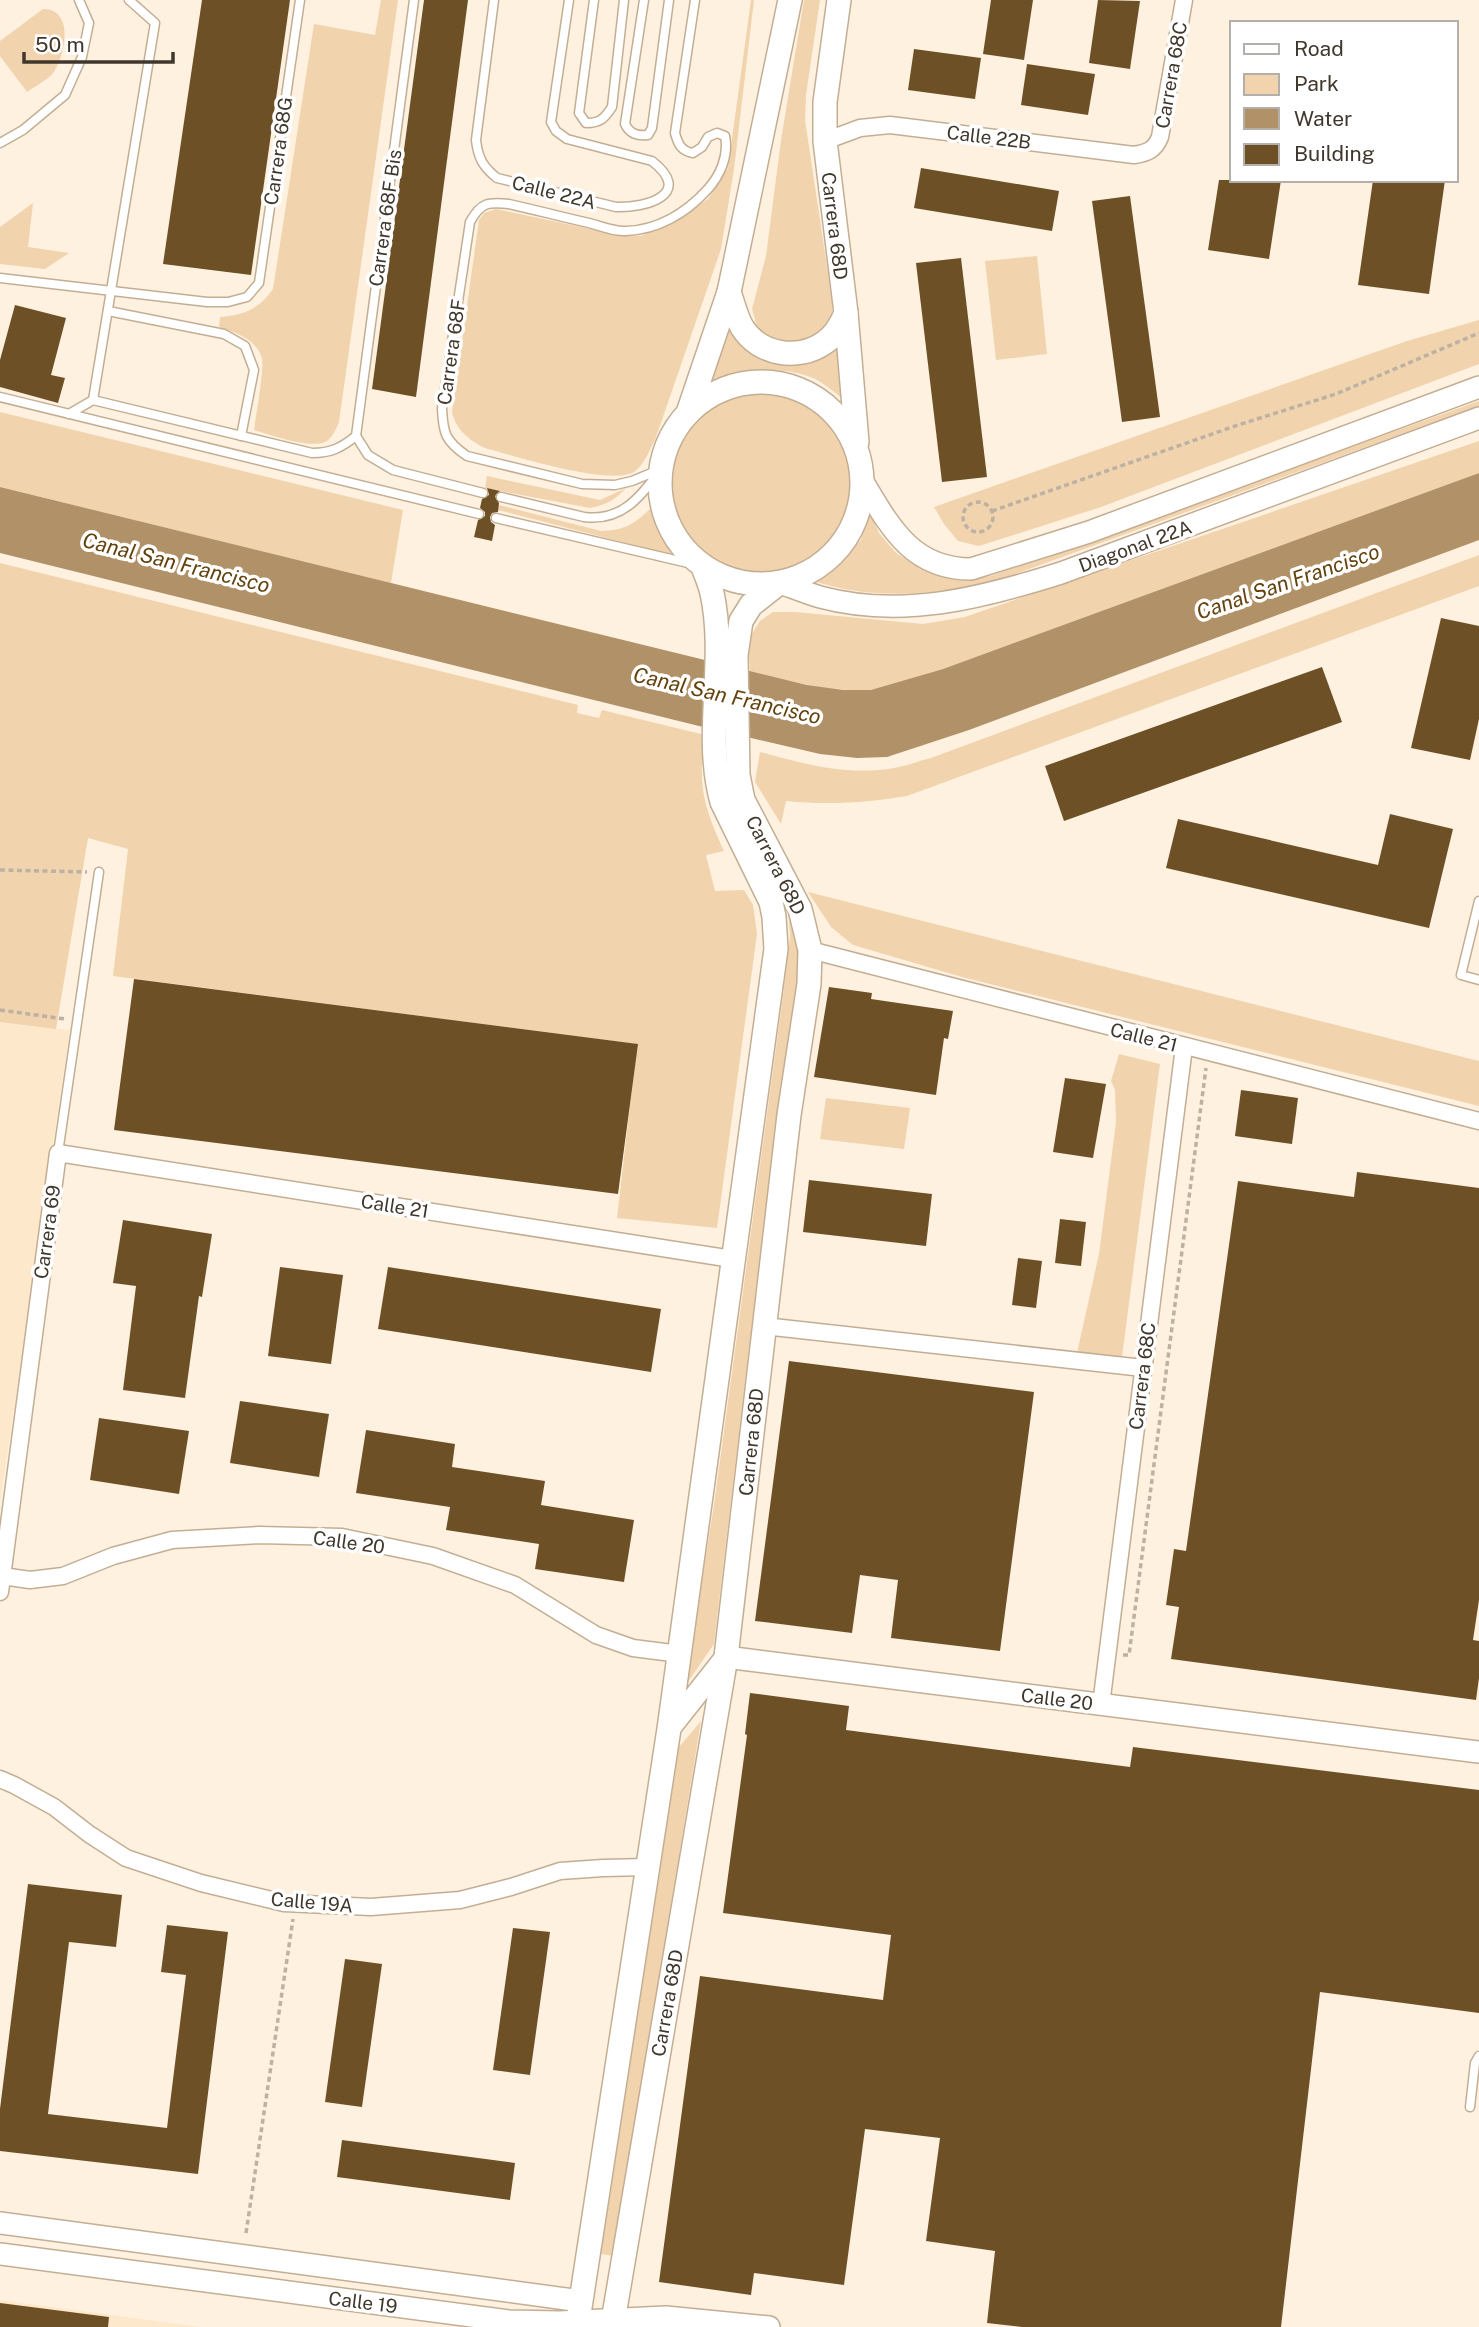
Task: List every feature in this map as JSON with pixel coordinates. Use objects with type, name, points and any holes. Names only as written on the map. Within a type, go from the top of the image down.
[{"type":"main road","points":[[688,413],[712,395],[741,384],[769,382],[800,389],[825,404],[846,426],[858,452],[863,482],[860,508],[850,532],[835,553],[814,570],[779,583],[753,584],[727,579],[704,567],[686,552],[667,521],[661,498],[660,469],[670,439],[688,413],[729,292],[790,0]]},
{"type":"main road","name":"Carrera 68D","points":[[839,0],[825,102],[825,141],[846,313],[858,452]]},
{"type":"main road","points":[[729,292],[742,327],[755,341],[771,351],[789,354],[808,351],[825,343],[838,330],[846,313]]},
{"type":"main road","name":"Carrera 68D","points":[[578,2316],[680,1654],[776,949],[771,902],[722,802],[717,785],[725,747],[726,655],[704,567]]},
{"type":"main road","name":"Carrera 68D","points":[[726,655],[745,613],[779,583]]},
{"type":"main road","name":"Carrera 68D","points":[[612,2323],[726,1657],[789,1115],[807,995],[810,950],[800,909],[743,800],[725,747]]},
{"type":"street","points":[[784,0],[785,28]]},
{"type":"street","name":"Carrera 68C","points":[[1153,149],[1160,137],[1184,0]]},
{"type":"street","name":"Calle 22B","points":[[825,141],[860,128],[890,125],[1134,155],[1153,149]]},
{"type":"street","name":"Diagonal 22A","points":[[863,482],[893,529],[918,554],[954,569],[971,569],[1088,532],[1479,387]]},
{"type":"street","name":"Diagonal 22A","points":[[779,583],[821,597],[884,607],[949,603],[1004,591],[1060,573],[1479,418]]},
{"type":"street","name":"Calle 21","points":[[810,950],[1479,1121]]},
{"type":"street","name":"Carrera 68C","points":[[1101,1704],[1184,1047]]},
{"type":"street","name":"Calle 21","points":[[58,1153],[732,1259]]},
{"type":"street","name":"Carrera 69","points":[[1,1584],[58,1153]]},
{"type":"street","points":[[764,1326],[1143,1368]]},
{"type":"street","name":"Calle 20","points":[[1,1584],[63,1576],[113,1556],[172,1540],[259,1535],[342,1537],[433,1556],[515,1585],[596,1635],[634,1647],[680,1654]]},
{"type":"street","points":[[669,1729],[726,1657]]},
{"type":"street","name":"Calle 20","points":[[726,1657],[1479,1752]]},
{"type":"street","name":"Calle 19A","points":[[0,1779],[54,1807],[125,1858],[201,1883],[285,1903],[372,1907],[460,1900],[511,1888],[560,1871],[648,1867]]},
{"type":"street","name":"Calle 19","points":[[0,2223],[612,2323],[667,2317],[769,2327]]},
{"type":"street","name":"Calle 19","points":[[0,2254],[509,2321],[578,2316]]},
{"type":"lane","points":[[0,143],[23,130],[65,95],[82,57],[89,23],[79,0]]},
{"type":"lane","points":[[93,400],[155,23],[129,0]]},
{"type":"lane","name":"Carrera 68G","points":[[112,292],[228,302],[247,297],[259,283],[300,0]]},
{"type":"lane","name":"Carrera 68F Bis","points":[[356,436],[414,0]]},
{"type":"lane","name":"Calle 22A","points":[[494,0],[477,140],[478,157],[486,169],[497,178],[616,207],[634,208],[653,203],[667,192],[669,183],[663,169],[652,161],[567,139],[556,131],[551,122],[569,0]]},
{"type":"lane","points":[[594,0],[579,113],[586,123],[598,123],[605,118],[611,107],[624,0]]},
{"type":"lane","points":[[644,0],[625,124],[628,130],[637,136],[648,135],[652,128],[669,0]]},
{"type":"lane","name":"Calle 22A","points":[[477,209],[490,202],[509,204],[624,232],[647,228],[674,218],[693,205],[712,185],[723,164],[727,148],[725,136],[717,133],[708,136],[702,147],[693,153],[685,152],[677,144],[675,132],[695,0]]},
{"type":"lane","name":"Carrera 68F","points":[[477,209],[470,222],[442,408],[443,429],[451,445],[467,456],[582,484],[615,485],[660,469]]},
{"type":"lane","points":[[0,278],[112,292]]},
{"type":"lane","points":[[108,310],[224,334],[245,346],[254,370],[241,436]]},
{"type":"lane","points":[[0,397],[479,514]]},
{"type":"lane","points":[[69,414],[93,400],[312,453],[329,453],[343,447],[356,436],[368,455],[393,470],[483,493]]},
{"type":"lane","points":[[501,497],[584,517],[611,516],[626,509],[643,494],[660,469]]},
{"type":"lane","points":[[496,518],[704,567]]},
{"type":"lane","name":"Carrera 69","points":[[58,1153],[99,872]]},
{"type":"lane","points":[[1479,901],[1477,919],[1461,975],[1479,980]]},
{"type":"lane","points":[[1470,2107],[1475,2063],[1479,2056]]},
{"type":"path","points":[[992,511],[1238,425],[1336,394],[1479,333]]},
{"type":"path","points":[[971,503],[986,503],[992,511],[993,521],[983,532],[973,532],[963,521],[964,511],[971,503]]},
{"type":"path","points":[[0,870],[99,872]]},
{"type":"path","points":[[0,1010],[77,1020]]},
{"type":"path","points":[[1107,1654],[1129,1655],[1208,1052]]},
{"type":"path","points":[[246,2233],[293,1917]]},
{"type":"shaded area","points":[[0,1022],[70,1030],[0,1503]]},
{"type":"shaded area","points":[[0,2300],[201,2327],[0,2327]]},
{"type":"green space","points":[[381,0],[398,0],[339,422],[327,441],[302,443],[254,430],[261,383],[260,352],[239,334],[219,327],[220,317],[250,310],[262,302],[273,289],[314,24],[375,35]]},
{"type":"green space","points":[[751,0],[754,0],[734,169],[721,249],[655,440],[643,462],[634,472],[622,475],[584,473],[485,448],[474,442],[460,429],[452,412],[479,220],[484,213],[496,209],[614,234],[641,236],[677,220],[708,199],[728,168]]},
{"type":"green space","points":[[804,0],[820,0],[806,95],[805,120],[832,300],[832,320],[822,334],[797,349],[762,335],[752,309],[766,256],[781,140]]},
{"type":"green space","points":[[43,9],[53,11],[59,16],[65,33],[64,44],[54,72],[27,92],[0,56],[0,41]]},
{"type":"green space","points":[[33,203],[28,247],[69,253],[45,269],[0,264],[0,227]]},
{"type":"green space","points":[[1037,256],[1047,354],[996,360],[985,261]]},
{"type":"green space","points":[[1479,320],[1479,364],[1101,507],[979,546],[958,541],[934,507],[1407,341]]},
{"type":"green space","points":[[731,322],[755,351],[786,366],[815,359],[839,335],[849,404],[819,381],[784,371],[759,371],[710,382]]},
{"type":"green space","points":[[761,394],[795,401],[824,420],[843,449],[850,483],[843,517],[824,546],[795,565],[761,572],[727,565],[698,546],[679,517],[672,483],[679,449],[698,420],[727,401]]},
{"type":"green space","points":[[1479,401],[1479,406],[993,582],[958,589],[886,594],[850,590],[813,581],[861,540],[869,511],[879,533],[896,553],[922,569],[959,580],[991,576]]},
{"type":"green space","points":[[0,412],[403,510],[391,583],[0,487]]},
{"type":"green space","points":[[1479,441],[1479,473],[943,669],[869,690],[838,690],[750,671],[748,640],[760,621],[773,612],[923,624],[965,617]]},
{"type":"green space","points":[[487,476],[600,500],[626,488],[610,501],[590,508],[485,488]]},
{"type":"green space","points":[[499,505],[601,531],[628,526],[650,509],[672,555],[498,510]]},
{"type":"green space","points":[[1479,555],[1479,586],[907,796],[847,803],[786,801],[781,824],[755,782],[760,752],[810,764],[860,771],[894,768],[931,758]]},
{"type":"green space","points":[[0,563],[578,705],[577,713],[599,718],[602,710],[705,735],[702,768],[704,795],[711,822],[724,851],[706,855],[715,891],[744,890],[753,905],[757,934],[717,1228],[617,1218],[637,1044],[113,976],[128,849],[88,838],[56,1029],[0,1022]]},
{"type":"green space","points":[[808,892],[1479,1061],[1479,1106],[962,977],[853,945],[831,927]]},
{"type":"green space","points":[[788,906],[799,931],[800,958],[765,1213],[714,1644],[685,1686],[714,1505],[782,1004],[790,936]]},
{"type":"green space","points":[[1119,1054],[1160,1064],[1122,1357],[1077,1353],[1099,1254],[1116,1122],[1115,1090],[1111,1081]]},
{"type":"green space","points":[[826,1098],[910,1108],[904,1149],[820,1139]]},
{"type":"green space","points":[[701,1721],[614,2256],[601,2254],[679,1747]]},
{"type":"water","name":"Canal San Francisco","points":[[1479,473],[1479,540],[969,730],[887,757],[857,758],[820,754],[0,553],[0,487],[807,685],[843,690],[871,690],[943,669]]},
{"type":"building","points":[[202,0],[290,0],[251,275],[163,264]]},
{"type":"building","points":[[424,0],[468,0],[416,397],[372,389]]},
{"type":"building","points":[[991,0],[1033,0],[1024,60],[983,54]]},
{"type":"building","points":[[1098,0],[1140,1],[1130,69],[1089,63]]},
{"type":"building","points":[[914,49],[981,58],[975,99],[908,90]]},
{"type":"building","points":[[1027,64],[1095,74],[1088,115],[1021,105]]},
{"type":"building","points":[[921,168],[1059,191],[1052,231],[914,208]]},
{"type":"building","points":[[1219,180],[1281,182],[1269,259],[1208,250]]},
{"type":"building","points":[[1373,182],[1445,182],[1429,294],[1358,285]]},
{"type":"building","points":[[1130,196],[1160,417],[1122,422],[1092,201]]},
{"type":"building","points":[[961,258],[987,477],[942,482],[916,263]]},
{"type":"building","points":[[15,305],[66,318],[51,375],[65,378],[58,403],[0,387],[0,360]]},
{"type":"building","points":[[487,488],[500,491],[495,496],[499,503],[498,512],[492,513],[490,517],[495,525],[492,541],[474,537],[478,520],[485,516],[485,512],[480,508],[482,499],[489,495]]},
{"type":"building","points":[[1441,618],[1479,626],[1479,719],[1470,760],[1411,748]]},
{"type":"building","points":[[1322,667],[1342,722],[1064,821],[1045,766]]},
{"type":"building","points":[[1390,814],[1453,829],[1429,928],[1166,868],[1178,819],[1378,865]]},
{"type":"building","points":[[134,979],[638,1044],[618,1194],[114,1130]]},
{"type":"building","points":[[829,987],[872,993],[871,999],[953,1011],[948,1039],[944,1038],[936,1095],[814,1077]]},
{"type":"building","points":[[1065,1078],[1106,1084],[1093,1158],[1053,1152]]},
{"type":"building","points":[[1241,1090],[1298,1098],[1292,1144],[1235,1136]]},
{"type":"building","points":[[1357,1172],[1479,1188],[1479,1600],[1473,1640],[1479,1641],[1476,1700],[1171,1659],[1179,1607],[1166,1605],[1174,1549],[1186,1551],[1238,1181],[1354,1197]]},
{"type":"building","points":[[809,1180],[932,1194],[926,1246],[803,1232]]},
{"type":"building","points":[[1060,1219],[1086,1222],[1081,1266],[1055,1263]]},
{"type":"building","points":[[123,1220],[212,1234],[202,1297],[199,1296],[185,1398],[123,1390],[136,1286],[113,1283]]},
{"type":"building","points":[[1018,1258],[1042,1261],[1036,1308],[1012,1305]]},
{"type":"building","points":[[280,1267],[343,1275],[331,1364],[268,1356]]},
{"type":"building","points":[[388,1267],[661,1309],[651,1372],[378,1329]]},
{"type":"building","points":[[789,1361],[1034,1392],[1000,1651],[891,1638],[898,1580],[860,1575],[852,1633],[755,1621]]},
{"type":"building","points":[[240,1401],[329,1414],[319,1477],[230,1463]]},
{"type":"building","points":[[99,1418],[189,1431],[179,1494],[90,1480]]},
{"type":"building","points":[[366,1430],[455,1444],[452,1467],[545,1481],[541,1505],[634,1520],[624,1582],[535,1569],[539,1544],[446,1530],[450,1507],[356,1493]]},
{"type":"building","points":[[750,1693],[849,1706],[846,1730],[1130,1767],[1133,1747],[1479,1790],[1479,2013],[1320,1992],[1281,2327],[1022,2327],[987,2323],[995,2251],[926,2241],[940,2138],[865,2129],[844,2285],[754,2273],[751,2295],[659,2282],[700,1976],[883,2000],[891,1935],[723,1913],[747,1735]]},
{"type":"building","points":[[28,1884],[122,1895],[116,1947],[69,1942],[48,2114],[167,2128],[186,1975],[161,1972],[167,1925],[228,1932],[198,2174],[0,2151],[0,2109]]},
{"type":"building","points":[[513,1928],[550,1932],[530,2075],[493,2070]]},
{"type":"building","points":[[345,1959],[382,1964],[362,2107],[325,2102]]},
{"type":"building","points":[[342,2140],[515,2163],[510,2200],[337,2177]]},
{"type":"building","points":[[0,2303],[109,2317],[108,2327],[0,2327]]}]
